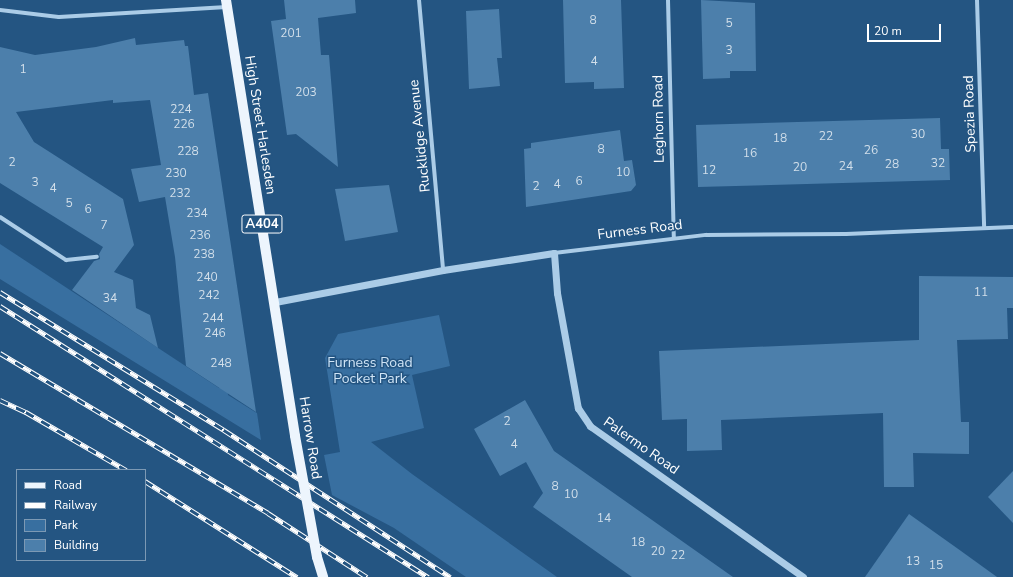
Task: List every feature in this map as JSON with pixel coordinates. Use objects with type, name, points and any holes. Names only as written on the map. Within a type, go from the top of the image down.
[{"type":"main road","name":"High Street Harlesden","points":[[227,3],[275,302]]},
{"type":"main road","name":"Harrow Road","points":[[275,302],[295,436],[317,556],[323,577]]},
{"type":"street","name":"Rucklidge Avenue","points":[[419,0],[443,270]]},
{"type":"street","name":"Leghorn Road","points":[[668,0],[674,238]]},
{"type":"street","name":"Spezia Road","points":[[977,0],[984,227]]},
{"type":"street","points":[[0,10],[59,17],[227,3]]},
{"type":"street","points":[[0,217],[66,260],[97,257]]},
{"type":"street","name":"Furness Road","points":[[275,302],[443,270],[554,253],[674,238],[1013,227]]},
{"type":"street","name":"Palermo Road","points":[[554,253],[557,293],[577,401],[590,426],[803,577]]},
{"type":"green space","points":[[0,244],[219,388],[227,387],[228,395],[257,413],[261,440],[0,279]]},
{"type":"green space","name":"Furness Road Pocket Park","points":[[439,315],[450,366],[412,375],[424,428],[371,442],[412,474],[557,577],[466,577],[394,528],[332,495],[324,455],[340,452],[325,358],[338,334]]},
{"type":"building","points":[[284,0],[355,0],[356,13],[318,18],[321,55],[329,55],[338,167],[296,134],[287,135],[271,21],[286,19]]},
{"type":"building","points":[[563,0],[621,0],[624,88],[594,89],[594,82],[565,83]]},
{"type":"building","points":[[701,0],[755,3],[756,71],[730,71],[730,78],[703,79]]},
{"type":"building","points":[[499,9],[502,58],[497,58],[500,86],[469,89],[466,11]]},
{"type":"building","points":[[135,38],[136,45],[184,40],[185,46],[188,46],[194,95],[208,93],[256,412],[186,366],[175,257],[165,197],[139,202],[131,169],[161,165],[150,100],[113,103],[113,100],[16,112],[34,142],[123,199],[134,245],[114,272],[133,280],[136,308],[150,315],[158,348],[72,290],[94,261],[100,259],[99,254],[103,247],[0,183],[0,47],[35,55],[96,47]]},
{"type":"building","points":[[940,118],[941,149],[949,149],[950,180],[698,187],[696,125]]},
{"type":"building","points":[[620,130],[624,161],[632,160],[636,185],[631,191],[526,207],[524,149],[531,148],[531,143]]},
{"type":"building","points":[[389,185],[398,232],[345,241],[335,189]]},
{"type":"building","points":[[919,276],[1013,277],[1013,308],[1007,308],[1008,339],[957,340],[961,422],[969,422],[969,454],[913,453],[914,487],[884,487],[883,413],[721,420],[722,450],[687,451],[687,419],[662,420],[659,351],[919,340]]},
{"type":"building","points":[[525,400],[554,451],[733,577],[632,577],[533,507],[543,493],[526,462],[500,476],[474,429]]},
{"type":"building","points":[[1013,471],[1013,523],[988,497]]},
{"type":"building","points":[[909,514],[961,551],[997,577],[865,577]]},
{"type":"railway","points":[[0,292],[224,430],[450,577]]},
{"type":"railway","points":[[0,306],[428,577]]},
{"type":"railway","points":[[0,353],[268,513],[367,577]]},
{"type":"railway","points":[[0,400],[26,412],[124,469]]},
{"type":"railway","points":[[146,482],[297,577]]}]
